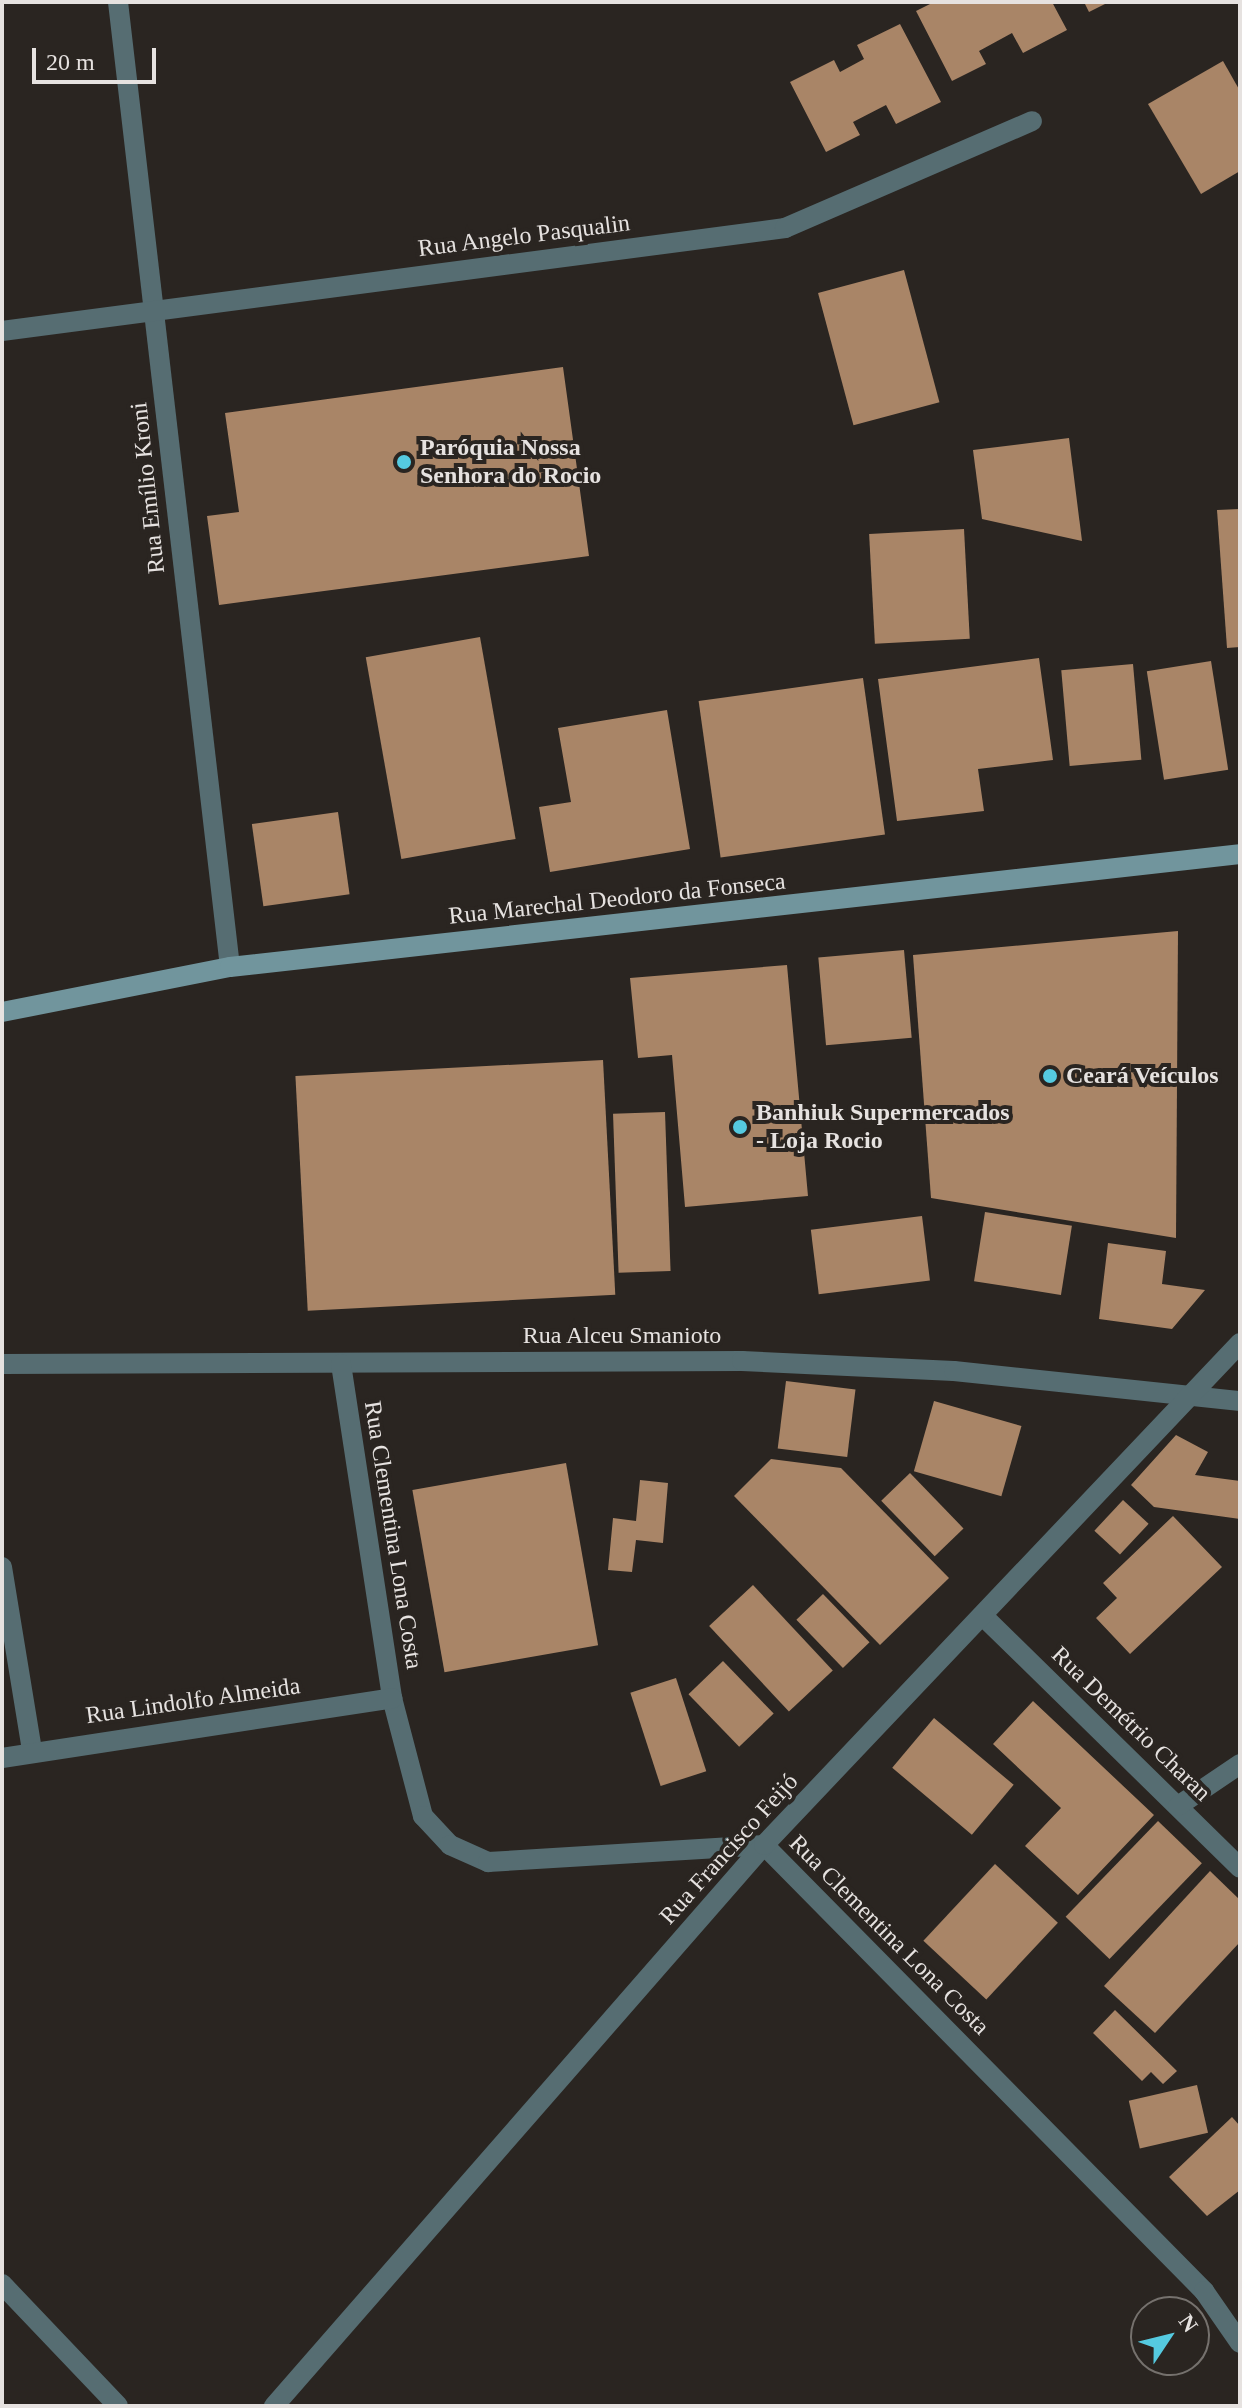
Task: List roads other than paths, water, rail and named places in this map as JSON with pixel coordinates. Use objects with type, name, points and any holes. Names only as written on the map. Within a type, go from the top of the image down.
[{"type":"main road","name":"Rua Marechal Deodoro da Fonseca","points":[[2,1012],[230,967],[1240,854]]},
{"type":"street","name":"Rua Emílio Kroni","points":[[118,2],[230,967]]},
{"type":"street","name":"Rua Angelo Pasqualin","points":[[2,331],[785,228],[1032,121]]},
{"type":"street","name":"Rua Francisco Feijó","points":[[274,2406],[764,1845],[1196,1397],[1240,1343]]},
{"type":"street","name":"Rua Alceu Smanioto","points":[[2,1364],[742,1361],[954,1371],[1240,1401]]},
{"type":"street","name":"Rua Clementina Lona Costa","points":[[341,1364],[392,1698],[423,1816],[450,1845],[488,1862],[764,1845],[1204,2291],[1240,2343]]},
{"type":"street","points":[[2,1567],[32,1751]]},
{"type":"street","name":"Rua Demétrio Charan","points":[[985,1618],[1240,1868]]},
{"type":"street","name":"Rua Lindolfo Almeida","points":[[2,1758],[392,1698]]},
{"type":"street","points":[[1178,1806],[1240,1764]]},
{"type":"street","points":[[2,2284],[118,2406]]},
{"type":"place","name":"Paróquia Nossa Senhora do Rocio","points":[[404,462]]},
{"type":"place","name":"Ceará Veículos","points":[[1050,1076]]},
{"type":"place","name":"Banhiuk Supermercados - Loja Rocio","points":[[740,1127]]}]
